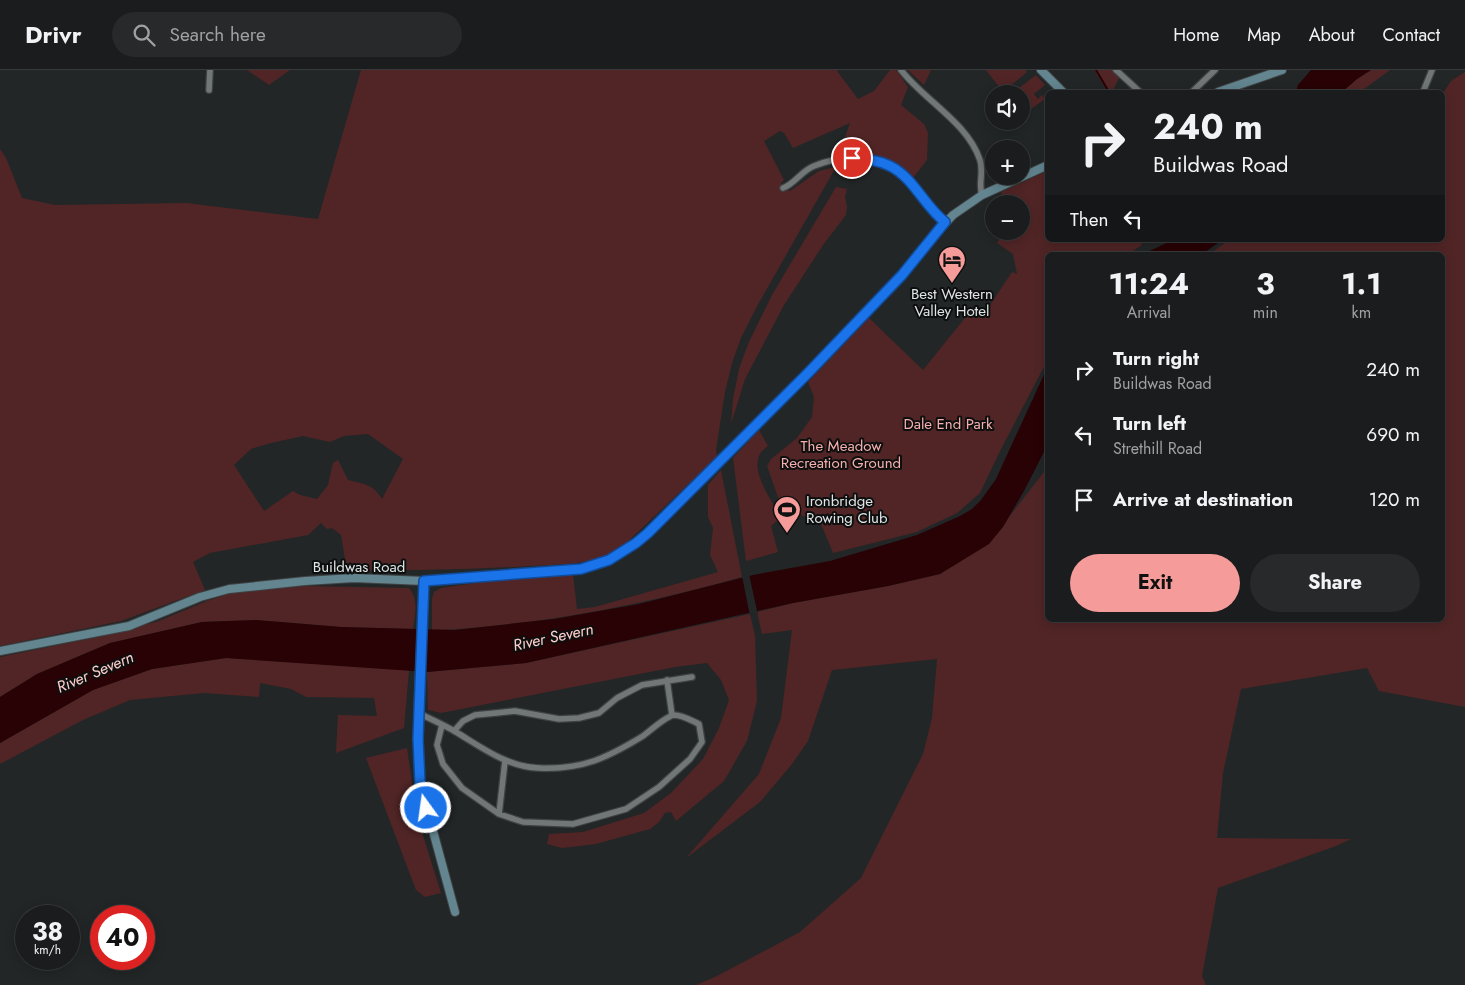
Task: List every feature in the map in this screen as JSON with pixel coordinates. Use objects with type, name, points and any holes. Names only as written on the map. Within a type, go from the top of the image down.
[{"type":"street","points":[[209,90],[210,70]]},
{"type":"street","points":[[901,70],[918,90],[942,110],[970,142],[980,162],[982,195]]},
{"type":"street","points":[[1041,70],[1061,90]]},
{"type":"street","points":[[1116,70],[1138,90]]},
{"type":"street","points":[[1194,90],[1215,70]]},
{"type":"street","points":[[1224,90],[1282,70]]},
{"type":"street","points":[[1424,90],[1432,70]]},
{"type":"street","points":[[788,188],[808,169],[822,163],[845,158],[877,161],[889,165],[905,176],[934,213],[945,222]]},
{"type":"street","name":"Buildwas Road","points":[[0,651],[129,626],[200,597],[229,588],[354,578],[424,581],[581,569],[609,560],[648,533],[809,372],[902,275],[945,222],[964,206],[982,195],[1045,166]]},
{"type":"street","points":[[424,581],[418,713],[420,783],[455,912]]},
{"type":"street","points":[[454,731],[463,721],[475,715],[515,711],[559,719],[579,718],[599,713],[618,698],[642,685],[692,677]]},
{"type":"street","points":[[668,680],[672,715]]},
{"type":"street","points":[[418,713],[442,725],[454,731],[505,761],[537,768],[573,767],[602,759],[644,735],[672,715],[681,716],[699,724],[702,742],[690,759],[659,787],[626,809],[573,824],[523,822],[499,814],[462,788],[443,764],[437,745],[442,725]]},
{"type":"street","points":[[499,814],[505,761]]},
{"type":"green space","points":[[247,70],[290,70],[269,85]]},
{"type":"green space","points":[[361,70],[838,70],[858,99],[874,91],[890,70],[896,70],[908,87],[901,105],[924,124],[928,133],[927,160],[912,179],[896,167],[868,156],[848,155],[838,157],[850,123],[793,148],[784,133],[780,131],[764,141],[784,180],[781,183],[783,188],[790,191],[819,171],[836,167],[741,338],[732,363],[725,392],[716,450],[717,457],[621,548],[599,558],[576,563],[460,569],[347,571],[341,535],[332,528],[327,529],[321,523],[308,535],[210,553],[193,562],[205,590],[121,621],[0,646],[0,149],[6,158],[22,198],[55,205],[186,203],[318,219]],"holes":[[[368,434],[403,459],[382,499],[372,487],[348,480],[338,460],[333,463],[328,485],[317,499],[300,495],[293,491],[264,511],[234,465],[251,449],[303,436],[330,442],[344,436]]]},
{"type":"green space","points":[[908,70],[931,70],[924,85]]},
{"type":"green space","points":[[986,70],[1025,70],[1027,72],[1011,85],[998,85]]},
{"type":"green space","points":[[1094,70],[1114,70],[1120,76],[1113,90],[1107,90]]},
{"type":"green space","points":[[1371,70],[1390,70],[1363,90],[1344,90]]},
{"type":"green space","points":[[1465,72],[1465,707],[1379,691],[1367,668],[1241,689],[1223,773],[1217,838],[1351,839],[1218,888],[1202,976],[1206,985],[696,985],[717,976],[800,932],[861,878],[923,754],[932,718],[937,659],[832,670],[808,741],[792,764],[760,802],[686,858],[759,774],[781,718],[792,630],[762,634],[757,612],[940,574],[989,543],[1045,471],[1045,622],[1445,622],[1445,252],[1212,252],[1226,242],[1445,242],[1445,90],[1451,81]]},
{"type":"green space","points":[[1036,75],[1045,85],[1034,94],[1038,99],[1042,95],[1045,99],[1030,110],[1030,85],[1023,85]]},
{"type":"green space","name":"Dale End Park","points":[[1045,172],[1045,242],[1141,242],[1142,245],[1132,252],[1045,252],[1045,365],[980,493],[957,513],[917,532],[833,553],[821,524],[781,506],[767,466],[771,459],[797,438],[812,417],[814,397],[808,382],[869,318],[923,370],[973,308],[984,314],[1012,272],[1017,274],[1013,254],[997,243],[999,240],[1030,240],[1030,195],[1002,195],[1001,192],[1016,185],[1030,185],[1030,179]]},
{"type":"green space","points":[[836,187],[847,189],[845,197],[846,215],[823,245],[784,305],[745,379],[731,424],[733,399],[739,369],[748,344],[772,295]]},
{"type":"green space","points":[[759,430],[768,446],[761,453],[758,461],[760,478],[782,517],[771,526],[778,552],[746,561],[733,458]]},
{"type":"green space","points":[[721,470],[742,577],[656,599],[570,616],[491,626],[432,630],[432,599],[434,592],[441,588],[502,579],[573,575],[577,609],[595,607],[718,572],[710,555],[713,528],[708,517],[708,485]]},
{"type":"green space","points":[[304,586],[409,588],[415,602],[413,629],[341,627],[256,620],[202,622],[110,643],[37,674],[0,697],[0,657],[103,636],[159,621],[231,593]]},
{"type":"green space","points":[[750,614],[755,636],[757,701],[747,741],[724,781],[676,821],[671,812],[665,813],[659,822],[650,829],[596,844],[562,848],[547,844],[549,834],[583,832],[644,813],[671,793],[703,759],[719,728],[729,700],[721,680],[707,663],[675,667],[441,713],[428,710],[427,672],[526,663]]},
{"type":"green space","points":[[226,658],[409,670],[404,728],[336,753],[338,715],[377,716],[374,698],[306,697],[291,689],[260,683],[259,697],[204,693],[130,700],[83,720],[0,764],[0,743],[93,690],[152,669]]},
{"type":"green space","points":[[407,748],[417,816],[441,893],[425,897],[416,890],[366,758]]},
{"type":"water","points":[[1311,70],[1371,70],[1344,90],[1297,90],[1298,85]]},
{"type":"water","points":[[1169,242],[1219,242],[1205,252],[1147,252]]},
{"type":"water","name":"River Severn","points":[[1045,372],[1045,450],[1024,491],[1003,527],[989,544],[940,574],[888,586],[793,603],[526,663],[427,672],[226,658],[152,669],[93,690],[0,743],[0,697],[37,674],[110,643],[202,622],[256,620],[341,627],[455,630],[554,619],[639,604],[753,575],[830,561],[917,535],[972,509],[996,479]]},
{"type":"pier","points":[[749,574],[758,615],[750,616],[742,576]]},
{"type":"waterway","points":[[1096,70],[1108,90]]},
{"type":"place","name":"Best Western Valley Hotel","points":[[952,284]]},
{"type":"place","name":"Ironbridge Rowing Club","points":[[787,534]]},
{"type":"route","points":[[426,808],[420,783],[418,739],[424,581],[591,567],[621,554],[648,533],[809,372],[902,275],[945,222],[934,213],[905,176],[896,169],[877,161],[852,158]]},
{"type":"park label","name":"The Meadow Recreation Ground","points":[[841,454]]}]
